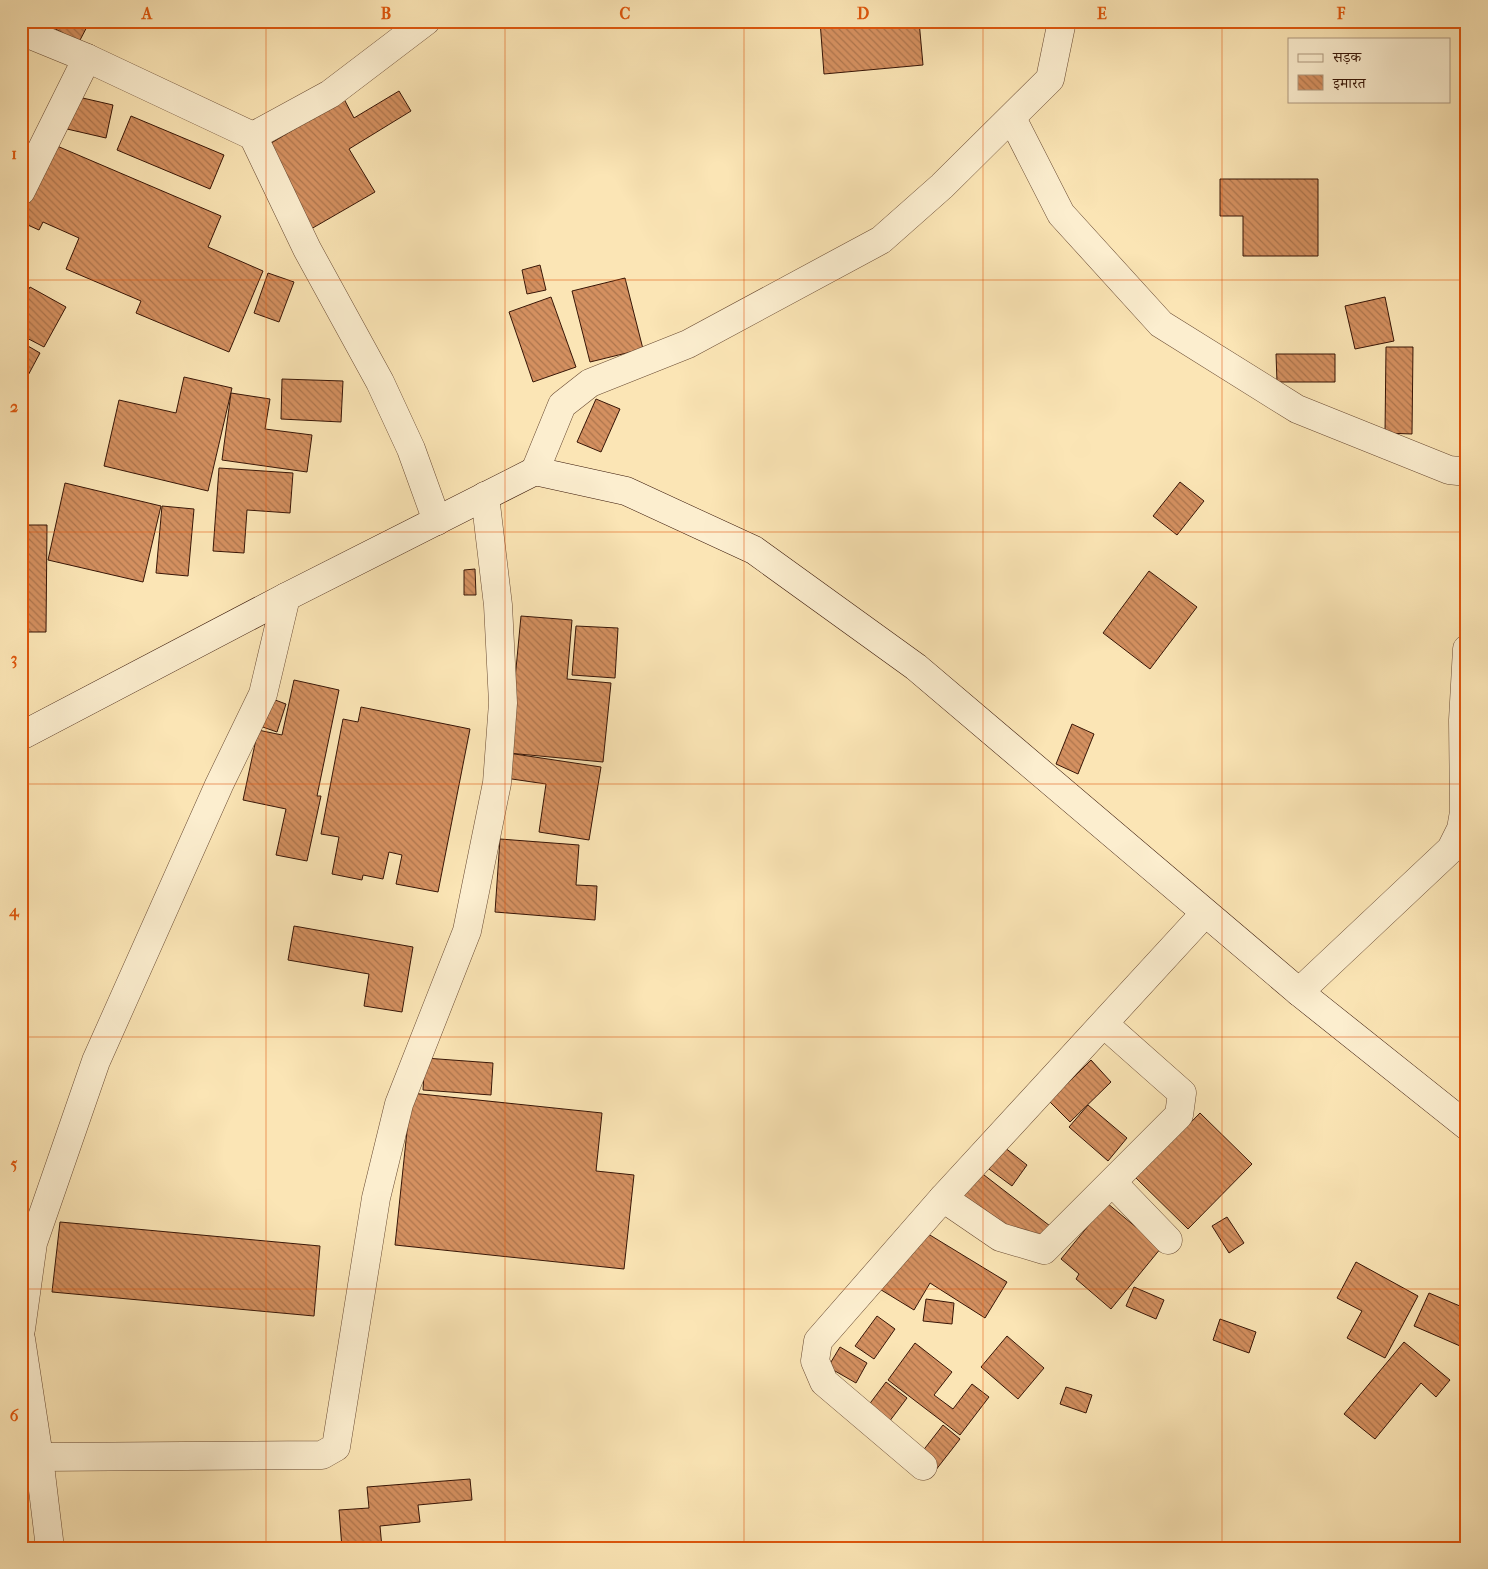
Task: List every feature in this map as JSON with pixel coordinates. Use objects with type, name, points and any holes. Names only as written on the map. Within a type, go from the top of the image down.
[{"type":"street","points":[[253,136],[330,94],[426,21]]},
{"type":"street","points":[[535,471],[562,405],[590,383],[688,344],[881,240],[942,186],[1050,79],[1062,21]]},
{"type":"street","points":[[21,31],[87,58],[253,136],[307,249],[380,382],[411,449],[437,521]]},
{"type":"street","points":[[21,191],[87,58]]},
{"type":"street","points":[[1012,118],[1061,214],[1162,324],[1297,409],[1449,470],[1467,472]]},
{"type":"street","points":[[21,736],[286,597],[535,471],[626,491],[754,550],[916,667],[1299,992],[1467,1126]]},
{"type":"street","points":[[39,1457],[322,1455],[336,1447],[342,1398],[381,1179],[399,1104],[467,931],[497,783],[502,693],[498,605],[485,496]]},
{"type":"street","points":[[21,1329],[33,1243],[96,1062],[219,785],[263,694],[286,597]]},
{"type":"street","points":[[1299,992],[1451,849],[1462,829],[1464,812],[1463,720],[1467,650]]},
{"type":"street","points":[[923,1466],[824,1382],[815,1361],[818,1341],[944,1198],[1206,912]]},
{"type":"street","points":[[944,1198],[1000,1237],[1044,1250],[1179,1116],[1182,1093],[1104,1024]]},
{"type":"street","points":[[1113,1183],[1168,1240]]},
{"type":"street","points":[[21,1339],[39,1457],[50,1548]]},
{"type":"building","points":[[41,21],[90,21],[79,42]]},
{"type":"building","points":[[820,21],[919,21],[923,65],[824,74]]},
{"type":"building","points":[[399,91],[411,111],[349,149],[375,192],[311,229],[263,148],[344,99],[354,118]]},
{"type":"building","points":[[74,96],[113,105],[106,138],[67,129]]},
{"type":"building","points":[[21,116],[27,118],[21,132]]},
{"type":"building","points":[[131,116],[224,155],[210,189],[117,150]]},
{"type":"building","points":[[50,143],[221,216],[208,247],[263,271],[229,352],[136,313],[141,301],[66,269],[79,238],[43,222],[39,230],[21,222],[21,211]]},
{"type":"building","points":[[1220,179],[1318,179],[1318,256],[1243,256],[1243,216],[1220,216]]},
{"type":"building","points":[[540,265],[546,290],[527,294],[522,270]]},
{"type":"building","points":[[268,273],[294,282],[279,322],[254,313]]},
{"type":"building","points":[[625,278],[643,349],[590,362],[572,291]]},
{"type":"building","points":[[30,287],[66,307],[44,347],[21,335],[21,303]]},
{"type":"building","points":[[551,297],[576,367],[533,382],[509,312]]},
{"type":"building","points":[[1385,297],[1394,341],[1355,349],[1345,306]]},
{"type":"building","points":[[21,342],[40,353],[25,381],[21,379]]},
{"type":"building","points":[[1386,347],[1413,347],[1412,434],[1385,433]]},
{"type":"building","points":[[1276,354],[1335,354],[1335,382],[1277,382]]},
{"type":"building","points":[[184,377],[232,388],[208,491],[104,466],[119,400],[176,413]]},
{"type":"building","points":[[282,379],[343,381],[341,422],[281,419]]},
{"type":"building","points":[[231,393],[270,399],[265,429],[312,435],[307,472],[222,460]]},
{"type":"building","points":[[596,399],[620,409],[601,452],[577,442]]},
{"type":"building","points":[[219,468],[293,473],[290,513],[247,510],[244,553],[213,551]]},
{"type":"building","points":[[1180,482],[1204,501],[1177,535],[1153,516]]},
{"type":"building","points":[[65,483],[161,506],[143,582],[48,560]]},
{"type":"building","points":[[162,506],[194,509],[188,576],[156,573]]},
{"type":"building","points":[[21,525],[47,525],[46,632],[21,632]]},
{"type":"building","points":[[475,569],[476,595],[464,595],[464,570]]},
{"type":"building","points":[[1149,571],[1197,607],[1150,669],[1103,633]]},
{"type":"building","points":[[521,616],[572,620],[567,679],[611,683],[603,762],[508,753]]},
{"type":"building","points":[[576,626],[618,628],[615,678],[572,675]]},
{"type":"building","points":[[294,680],[339,690],[317,796],[321,796],[307,861],[276,855],[286,809],[243,800],[258,730],[282,735]]},
{"type":"building","points":[[267,697],[286,704],[277,732],[257,725]]},
{"type":"building","points":[[361,707],[470,729],[438,892],[396,884],[402,855],[389,852],[383,879],[363,875],[362,880],[332,874],[339,837],[321,834],[343,719],[358,722]]},
{"type":"building","points":[[1072,724],[1094,734],[1078,774],[1056,764]]},
{"type":"building","points":[[508,753],[601,767],[589,840],[539,832],[546,784],[505,778]]},
{"type":"building","points":[[500,839],[579,845],[576,885],[597,886],[595,920],[495,912]]},
{"type":"building","points":[[294,926],[413,947],[402,1012],[364,1006],[369,974],[288,960]]},
{"type":"building","points":[[425,1058],[493,1063],[491,1095],[423,1090]]},
{"type":"building","points":[[1091,1060],[1111,1082],[1070,1122],[1045,1097],[1065,1086]]},
{"type":"building","points":[[411,1093],[602,1113],[596,1171],[634,1175],[624,1269],[395,1245]]},
{"type":"building","points":[[1088,1105],[1127,1138],[1108,1161],[1069,1127]]},
{"type":"building","points":[[1200,1113],[1252,1164],[1188,1229],[1136,1178]]},
{"type":"building","points":[[1004,1147],[1027,1165],[1012,1186],[989,1169]]},
{"type":"building","points":[[975,1168],[1050,1226],[1030,1243],[954,1194]]},
{"type":"building","points":[[1107,1203],[1161,1248],[1111,1309],[1076,1279],[1079,1274],[1061,1259]]},
{"type":"building","points":[[1227,1217],[1244,1243],[1229,1253],[1212,1226]]},
{"type":"building","points":[[60,1222],[320,1246],[314,1316],[52,1292]]},
{"type":"building","points":[[920,1229],[1007,1282],[985,1318],[930,1283],[914,1310],[878,1288]]},
{"type":"building","points":[[1356,1262],[1418,1296],[1385,1358],[1347,1338],[1362,1311],[1337,1298]]},
{"type":"building","points":[[1134,1287],[1164,1300],[1156,1319],[1126,1306]]},
{"type":"building","points":[[1429,1293],[1467,1309],[1467,1349],[1414,1326]]},
{"type":"building","points":[[926,1299],[954,1303],[952,1324],[923,1321]]},
{"type":"building","points":[[877,1316],[895,1329],[874,1359],[855,1346]]},
{"type":"building","points":[[1220,1319],[1256,1332],[1249,1353],[1213,1340]]},
{"type":"building","points":[[1007,1336],[1044,1368],[1018,1399],[981,1367]]},
{"type":"building","points":[[1404,1342],[1450,1380],[1436,1397],[1421,1383],[1375,1439],[1344,1414]]},
{"type":"building","points":[[915,1343],[952,1372],[934,1395],[953,1409],[972,1384],[989,1397],[960,1435],[888,1380]]},
{"type":"building","points":[[840,1347],[867,1363],[856,1383],[828,1367]]},
{"type":"building","points":[[886,1382],[907,1398],[889,1422],[868,1406]]},
{"type":"building","points":[[1066,1387],[1092,1395],[1086,1413],[1060,1404]]},
{"type":"building","points":[[943,1425],[960,1439],[935,1471],[918,1457]]},
{"type":"building","points":[[470,1479],[472,1500],[418,1505],[420,1522],[380,1526],[382,1548],[342,1548],[339,1510],[369,1508],[367,1487]]},
{"type":"building","points":[[100,1546],[156,1546],[156,1548],[100,1548]]}]
